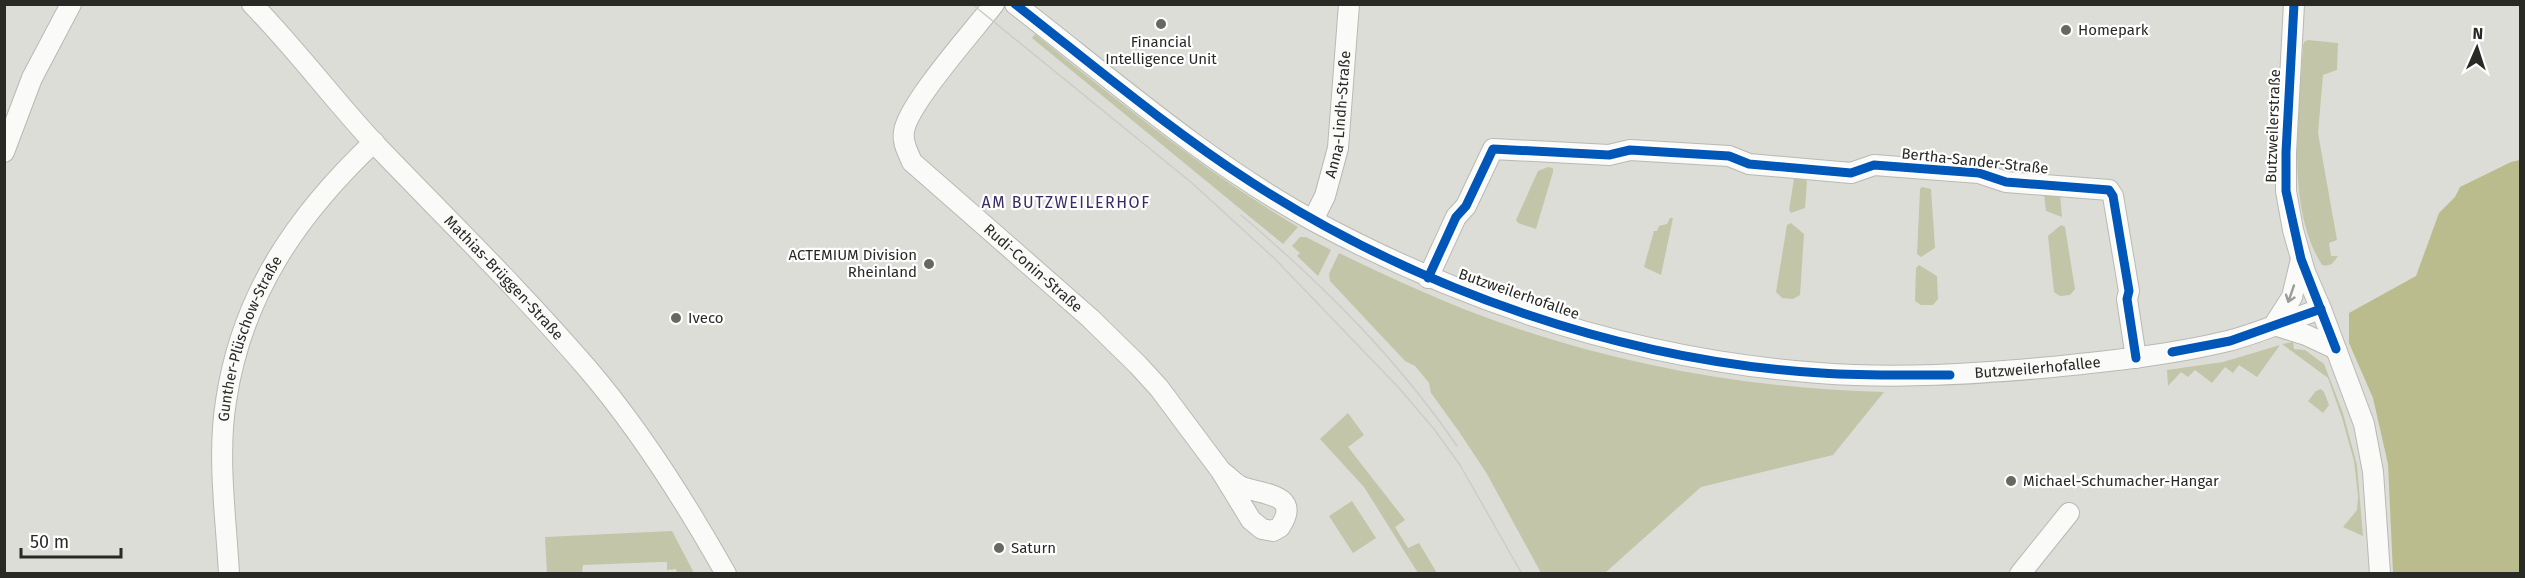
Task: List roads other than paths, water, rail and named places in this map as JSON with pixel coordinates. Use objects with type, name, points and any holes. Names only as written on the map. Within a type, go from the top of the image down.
[{"type":"street","points":[[4,152],[32,78],[71,4]]},
{"type":"street","name":"Mathias-Brüggen-Straße","points":[[252,4],[374,142],[504,276],[587,367],[671,479],[726,573]]},
{"type":"street","name":"Rudi-Conin-Straße","points":[[994,4],[914,107],[904,130],[905,146],[912,162],[1090,318],[1138,365],[1221,471]]},
{"type":"street","name":"Butzweilerhofallee","points":[[1015,4],[1208,153],[1313,220],[1428,278],[1542,320],[1628,343],[1714,361],[1819,373],[1978,374],[2136,358],[2230,341],[2321,309]]},
{"type":"street","name":"Anna-Lindh-Straße","points":[[1313,220],[1325,196],[1338,148],[1349,4]]},
{"type":"street","name":"Butzweilerstraße","points":[[2294,4],[2286,191],[2301,259],[2364,424],[2370,448],[2380,573]]},
{"type":"street","name":"Gunther-Plüschow-Straße","points":[[229,573],[223,446],[226,402],[237,352],[269,270],[294,230],[326,192],[374,142]]},
{"type":"street","name":"Bertha-Sander-Straße","points":[[1428,278],[1456,218],[1466,206],[1492,149],[1609,155],[1630,150],[1729,156],[1749,165],[1851,173],[1874,165],[1979,173],[2006,182],[2109,190],[2114,196],[2130,291],[2127,299],[2136,358]]},
{"type":"street","points":[[2301,259],[2292,297],[2274,325],[2306,335],[2336,349]]},
{"type":"street","points":[[2020,573],[2069,513]]},
{"type":"tram line","points":[[972,4],[1192,183],[1275,259],[1399,388],[1434,429],[1460,465],[1522,574]]},
{"type":"tram line","points":[[1241,215],[1357,323],[1409,382],[1457,446]]},
{"type":"place","name":"Financial Intelligence Unit","points":[[1161,24]]},
{"type":"place","name":"Homepark","points":[[2066,30]]},
{"type":"place","name":"ACTEMIUM Division Rheinland","points":[[929,264]]},
{"type":"place","name":"Iveco","points":[[676,318]]},
{"type":"place","name":"Michael-Schumacher-Hangar","points":[[2011,481]]},
{"type":"place","name":"Saturn","points":[[999,548]]},
{"type":"district","name":"AM BUTZWEILERHOF","points":[[1066,202]]}]
